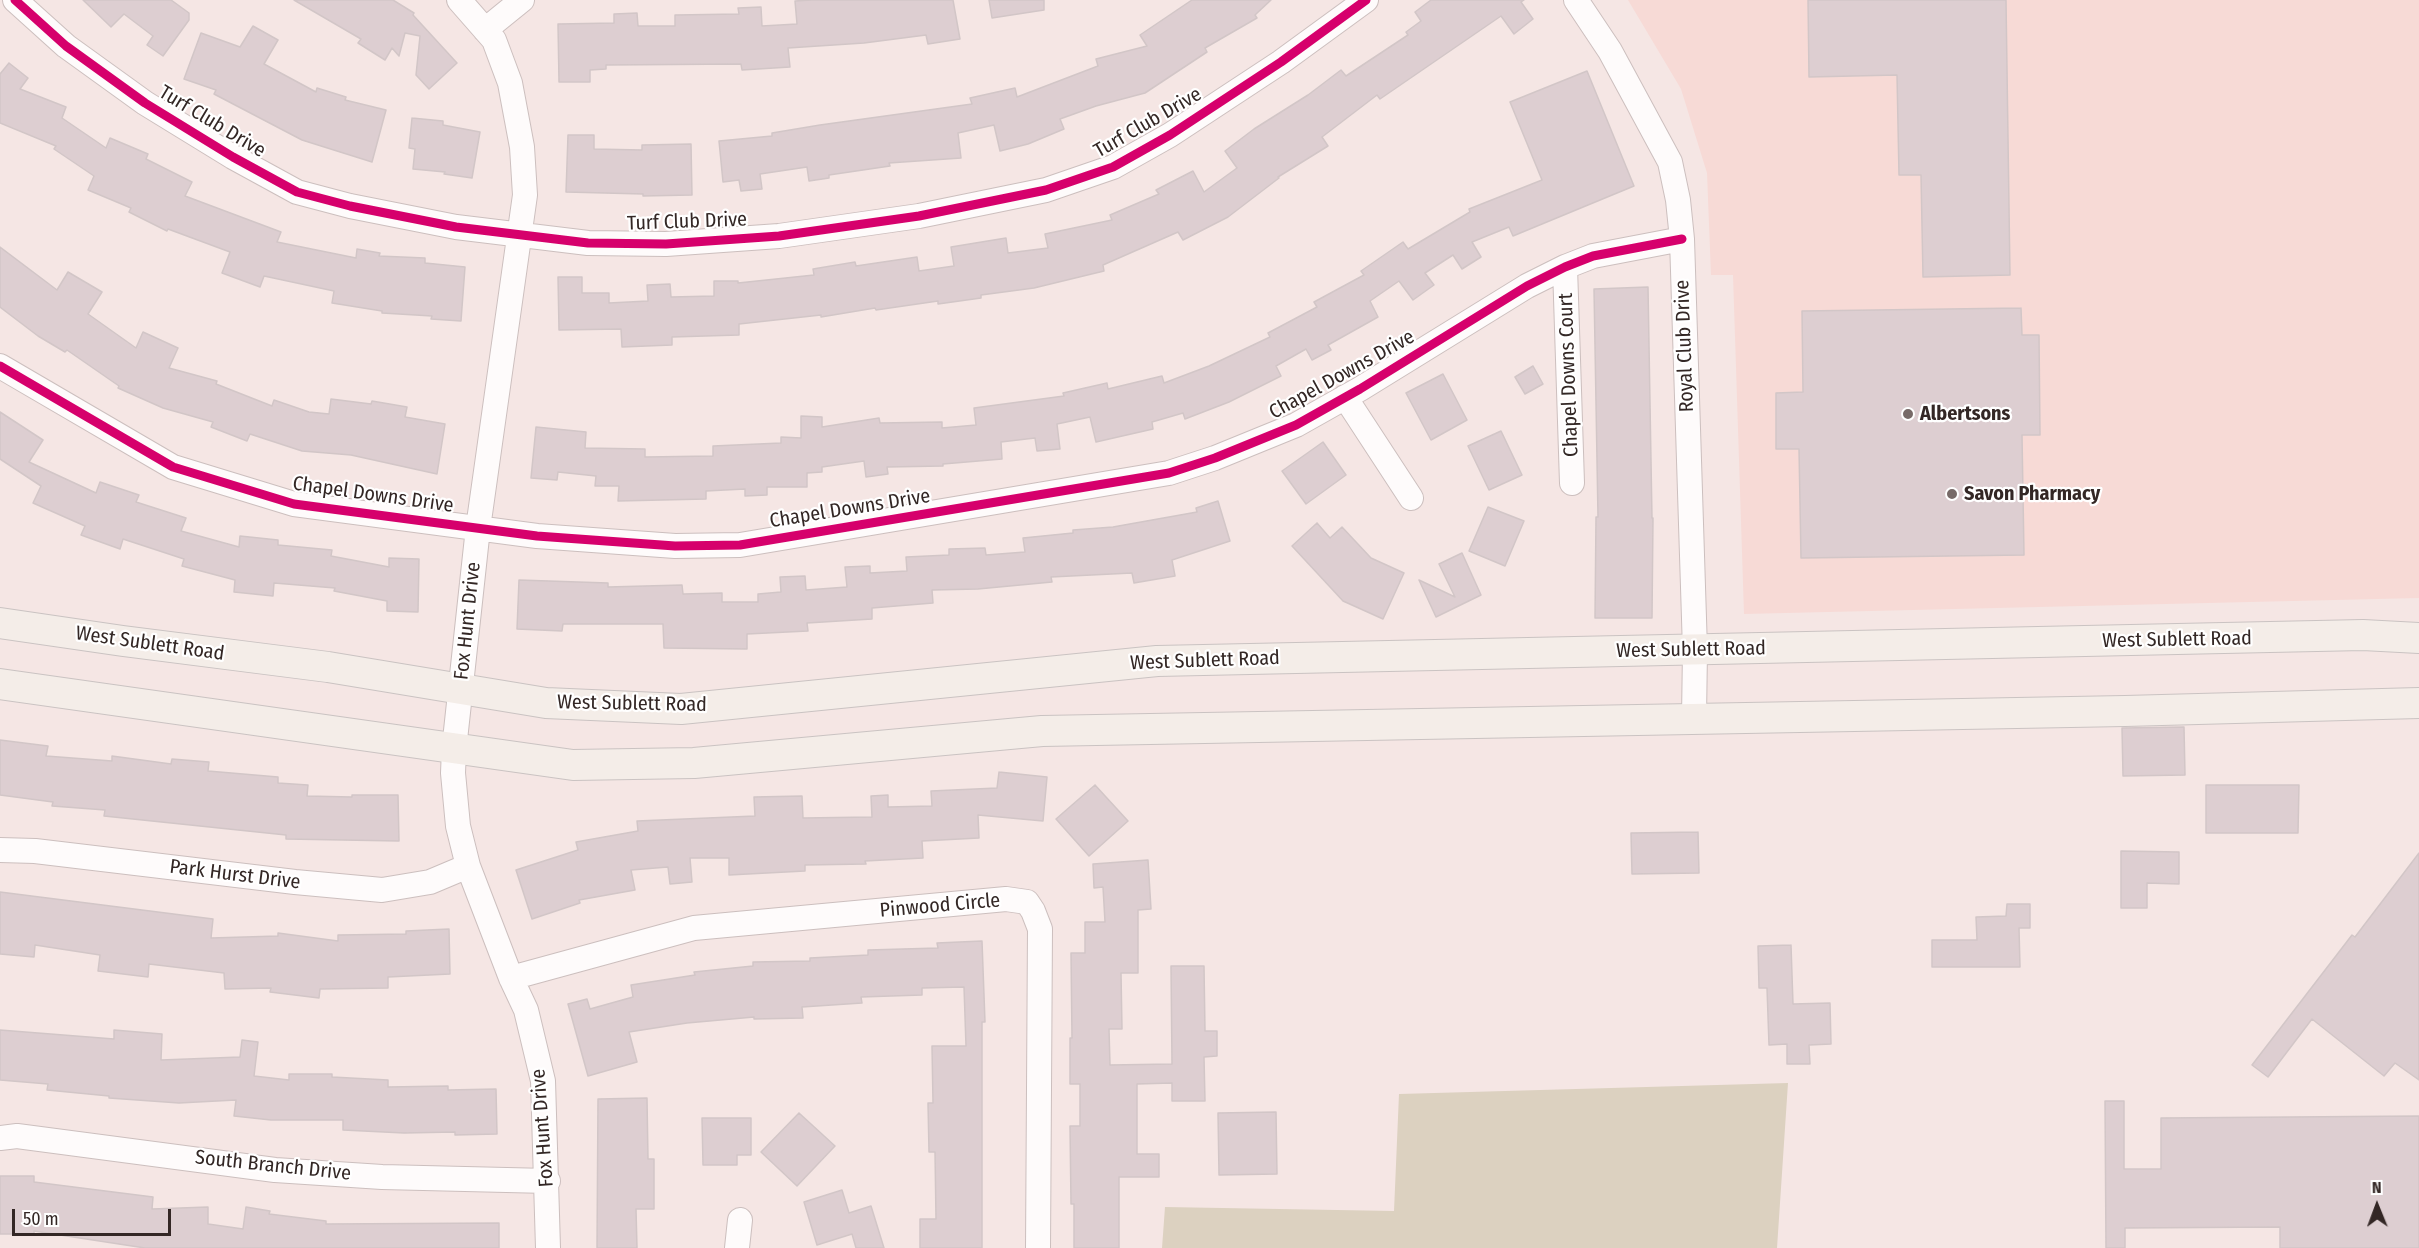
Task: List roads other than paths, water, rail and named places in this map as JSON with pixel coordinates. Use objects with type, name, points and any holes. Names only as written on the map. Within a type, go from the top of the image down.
[{"type":"main road","name":"West Sublett Road","points":[[0,623],[328,667],[546,703],[681,709],[1158,661],[2363,635],[2419,638]]},
{"type":"main road","points":[[0,684],[573,765],[694,763],[1042,731],[2419,703]]},
{"type":"street","name":"Turf Club Drive","points":[[15,0],[66,46],[145,103],[233,157],[297,192],[350,206],[456,227],[588,243],[666,244],[779,236],[919,216],[1047,190],[1113,167],[1170,135],[1281,62],[1366,0]]},
{"type":"street","name":"Fox Hunt Drive","points":[[459,0],[494,40],[510,83],[522,147],[525,195],[478,528],[454,748],[458,826],[468,866],[511,978],[526,1010],[543,1081],[548,1181],[548,1248]]},
{"type":"street","points":[[485,30],[522,0]]},
{"type":"street","name":"Royal Club Drive","points":[[1576,0],[1610,51],[1670,162],[1678,200],[1682,239],[1695,650],[1694,718]]},
{"type":"street","name":"Chapel Downs Drive","points":[[0,366],[173,467],[294,504],[537,536],[675,546],[741,545],[824,533],[1169,473],[1215,458],[1296,425],[1527,286],[1565,267],[1593,256],[1682,239]]},
{"type":"street","name":"Chapel Downs Court","points":[[1565,267],[1572,483]]},
{"type":"street","points":[[1345,397],[1411,498]]},
{"type":"street","name":"Park Hurst Drive","points":[[0,850],[35,851],[382,890],[430,882],[468,866]]},
{"type":"street","name":"Pinwood Circle","points":[[511,978],[694,928],[1006,899],[1027,902],[1034,911],[1040,929],[1038,1248]]},
{"type":"street","name":"South Branch Drive","points":[[0,1138],[17,1136],[275,1170],[548,1181]]},
{"type":"street","points":[[737,1248],[740,1220]]},
{"type":"place","name":"Albertsons","points":[[1908,414]]},
{"type":"place","name":"Savon Pharmacy","points":[[1952,494]]}]
